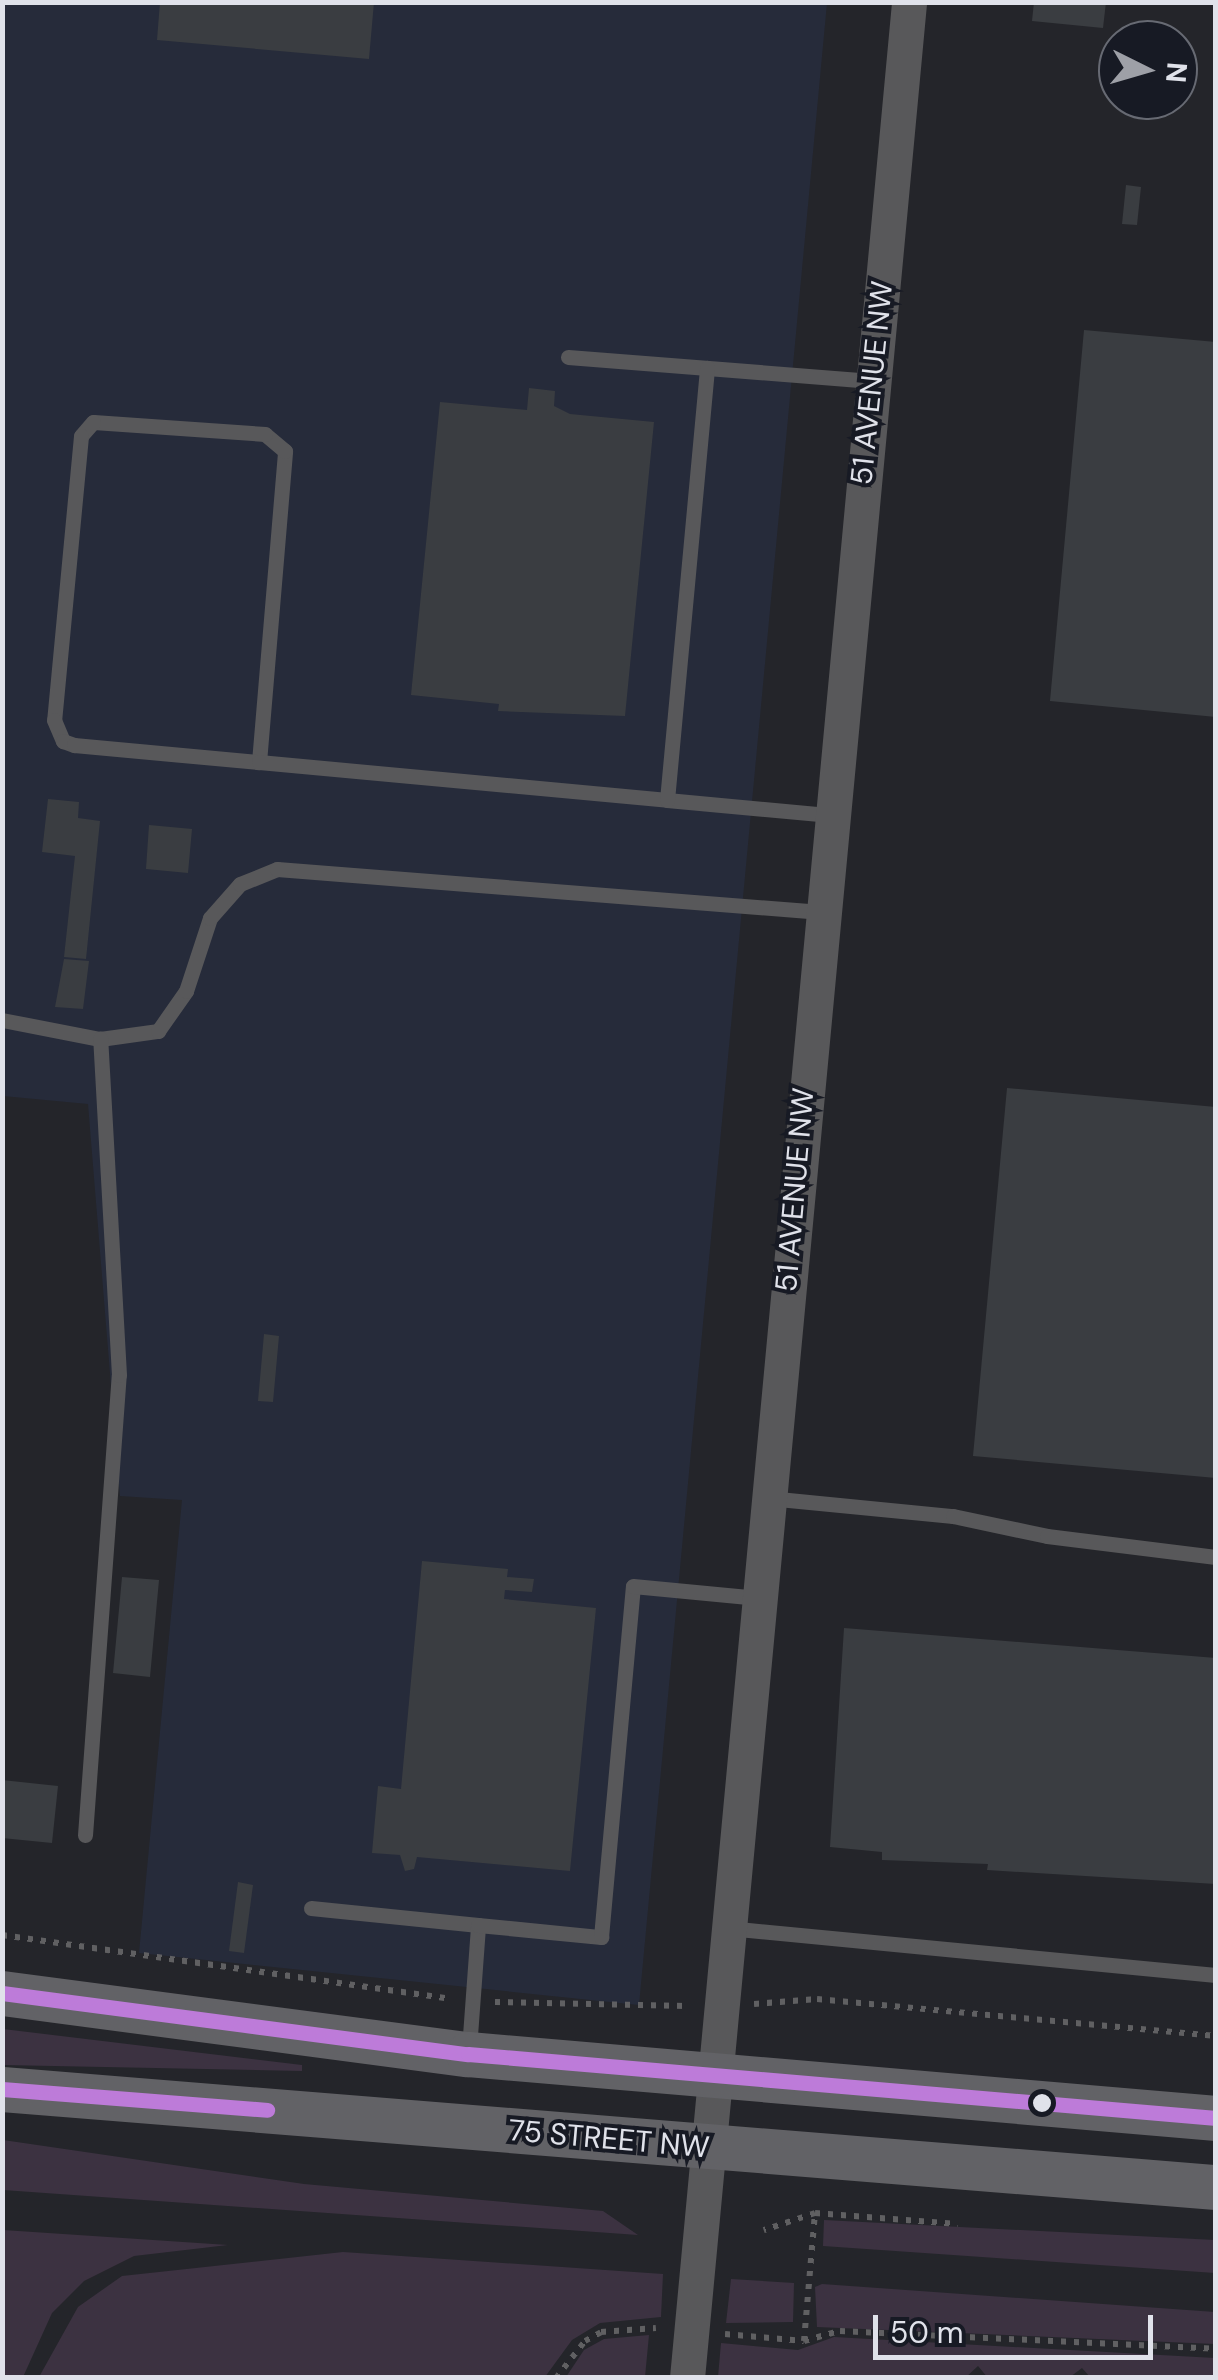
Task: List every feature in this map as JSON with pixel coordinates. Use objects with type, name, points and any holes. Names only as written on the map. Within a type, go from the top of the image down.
[{"type":"main road","points":[[2,1993],[468,2054],[1216,2118]]},
{"type":"main road","name":"75 STREET NW","points":[[2,2089],[1216,2187]]},
{"type":"street","name":"51 AVENUE NW","points":[[687,2378],[830,815],[910,2]]},
{"type":"lane","points":[[568,357],[872,381]]},
{"type":"lane","points":[[667,800],[707,368]]},
{"type":"lane","points":[[259,762],[285,451],[265,434],[93,422],[81,436],[57,734],[74,745],[830,815]]},
{"type":"lane","points":[[2,1020],[100,1039],[158,1030],[186,992],[210,918],[240,884],[276,868],[821,912]]},
{"type":"lane","points":[[86,1835],[119,1375],[100,1039]]},
{"type":"lane","points":[[768,1498],[953,1516],[1047,1536],[1216,1557]]},
{"type":"lane","points":[[311,1908],[601,1937],[633,1586],[758,1598]]},
{"type":"lane","points":[[468,2054],[478,1925]]},
{"type":"lane","points":[[728,1928],[1216,1975]]},
{"type":"path","points":[[2,1935],[445,1998]]},
{"type":"path","points":[[789,2004],[817,1999],[1216,2036]]},
{"type":"path","points":[[504,2002],[664,2006]]},
{"type":"path","points":[[804,2341],[815,2213]]},
{"type":"path","points":[[764,2230],[815,2213],[958,2224]]},
{"type":"path","points":[[556,2378],[585,2342],[601,2332],[656,2328]]},
{"type":"path","points":[[725,2334],[804,2341],[840,2331],[1216,2350]]},
{"type":"shaded area","points":[[2,3],[827,3],[639,2005],[139,1953],[182,1500],[120,1496],[88,1104],[3,1096]]},
{"type":"shaded area","points":[[3,2029],[302,2065],[302,2071],[3,2065]]},
{"type":"shaded area","points":[[3,2140],[304,2184],[603,2211],[638,2235],[3,2190]]},
{"type":"shaded area","points":[[824,2220],[1215,2240],[1215,2273],[823,2246]]},
{"type":"shaded area","points":[[2,2230],[228,2245],[134,2256],[84,2281],[52,2313],[23,2377],[3,2377]]},
{"type":"shaded area","points":[[343,2252],[663,2274],[661,2317],[600,2323],[572,2340],[545,2377],[39,2377],[78,2307],[122,2276]]},
{"type":"shaded area","points":[[731,2279],[794,2283],[793,2322],[726,2323]]},
{"type":"shaded area","points":[[822,2284],[1215,2312],[1215,2344],[817,2327],[815,2287]]},
{"type":"shaded area","points":[[649,2335],[645,2377],[566,2377],[584,2350],[604,2339]]},
{"type":"shaded area","points":[[834,2337],[1215,2358],[1215,2377],[1090,2377],[1082,2368],[1070,2377],[988,2378],[978,2366],[965,2378],[718,2377],[721,2343],[798,2350]]},
{"type":"building","points":[[160,2],[374,2],[369,59],[157,40]]},
{"type":"building","points":[[1034,2],[1106,2],[1104,20],[1098,20],[1098,28],[1032,21]]},
{"type":"building","points":[[1126,185],[1141,187],[1137,225],[1122,224]]},
{"type":"building","points":[[1084,330],[1216,342],[1216,717],[1050,701]]},
{"type":"building","points":[[529,388],[555,391],[554,406],[570,414],[654,422],[625,716],[498,711],[499,704],[411,695],[440,402],[527,410]]},
{"type":"building","points":[[48,799],[79,802],[78,818],[100,821],[86,959],[64,957],[75,856],[42,852]]},
{"type":"building","points":[[149,825],[192,829],[188,873],[146,869]]},
{"type":"building","points":[[64,959],[89,961],[83,1009],[55,1007]]},
{"type":"building","points":[[1007,1088],[1216,1107],[1216,1478],[973,1456]]},
{"type":"building","points":[[264,1334],[279,1336],[273,1402],[258,1401]]},
{"type":"building","points":[[422,1561],[508,1569],[507,1577],[534,1579],[532,1592],[505,1590],[504,1599],[596,1608],[570,1871],[417,1857],[414,1869],[405,1871],[400,1855],[372,1853],[378,1786],[401,1789]]},
{"type":"building","points":[[122,1577],[159,1580],[150,1677],[113,1673]]},
{"type":"building","points":[[844,1628],[1216,1658],[1216,1884],[987,1870],[988,1864],[882,1860],[882,1852],[830,1847]]},
{"type":"building","points":[[2,1780],[58,1786],[52,1843],[2,1838]]},
{"type":"building","points":[[238,1882],[253,1885],[244,1953],[229,1951]]},
{"type":"transit line","points":[[2,1993],[468,2054],[1216,2118]]},
{"type":"transit line","points":[[2,2089],[267,2110]]}]
